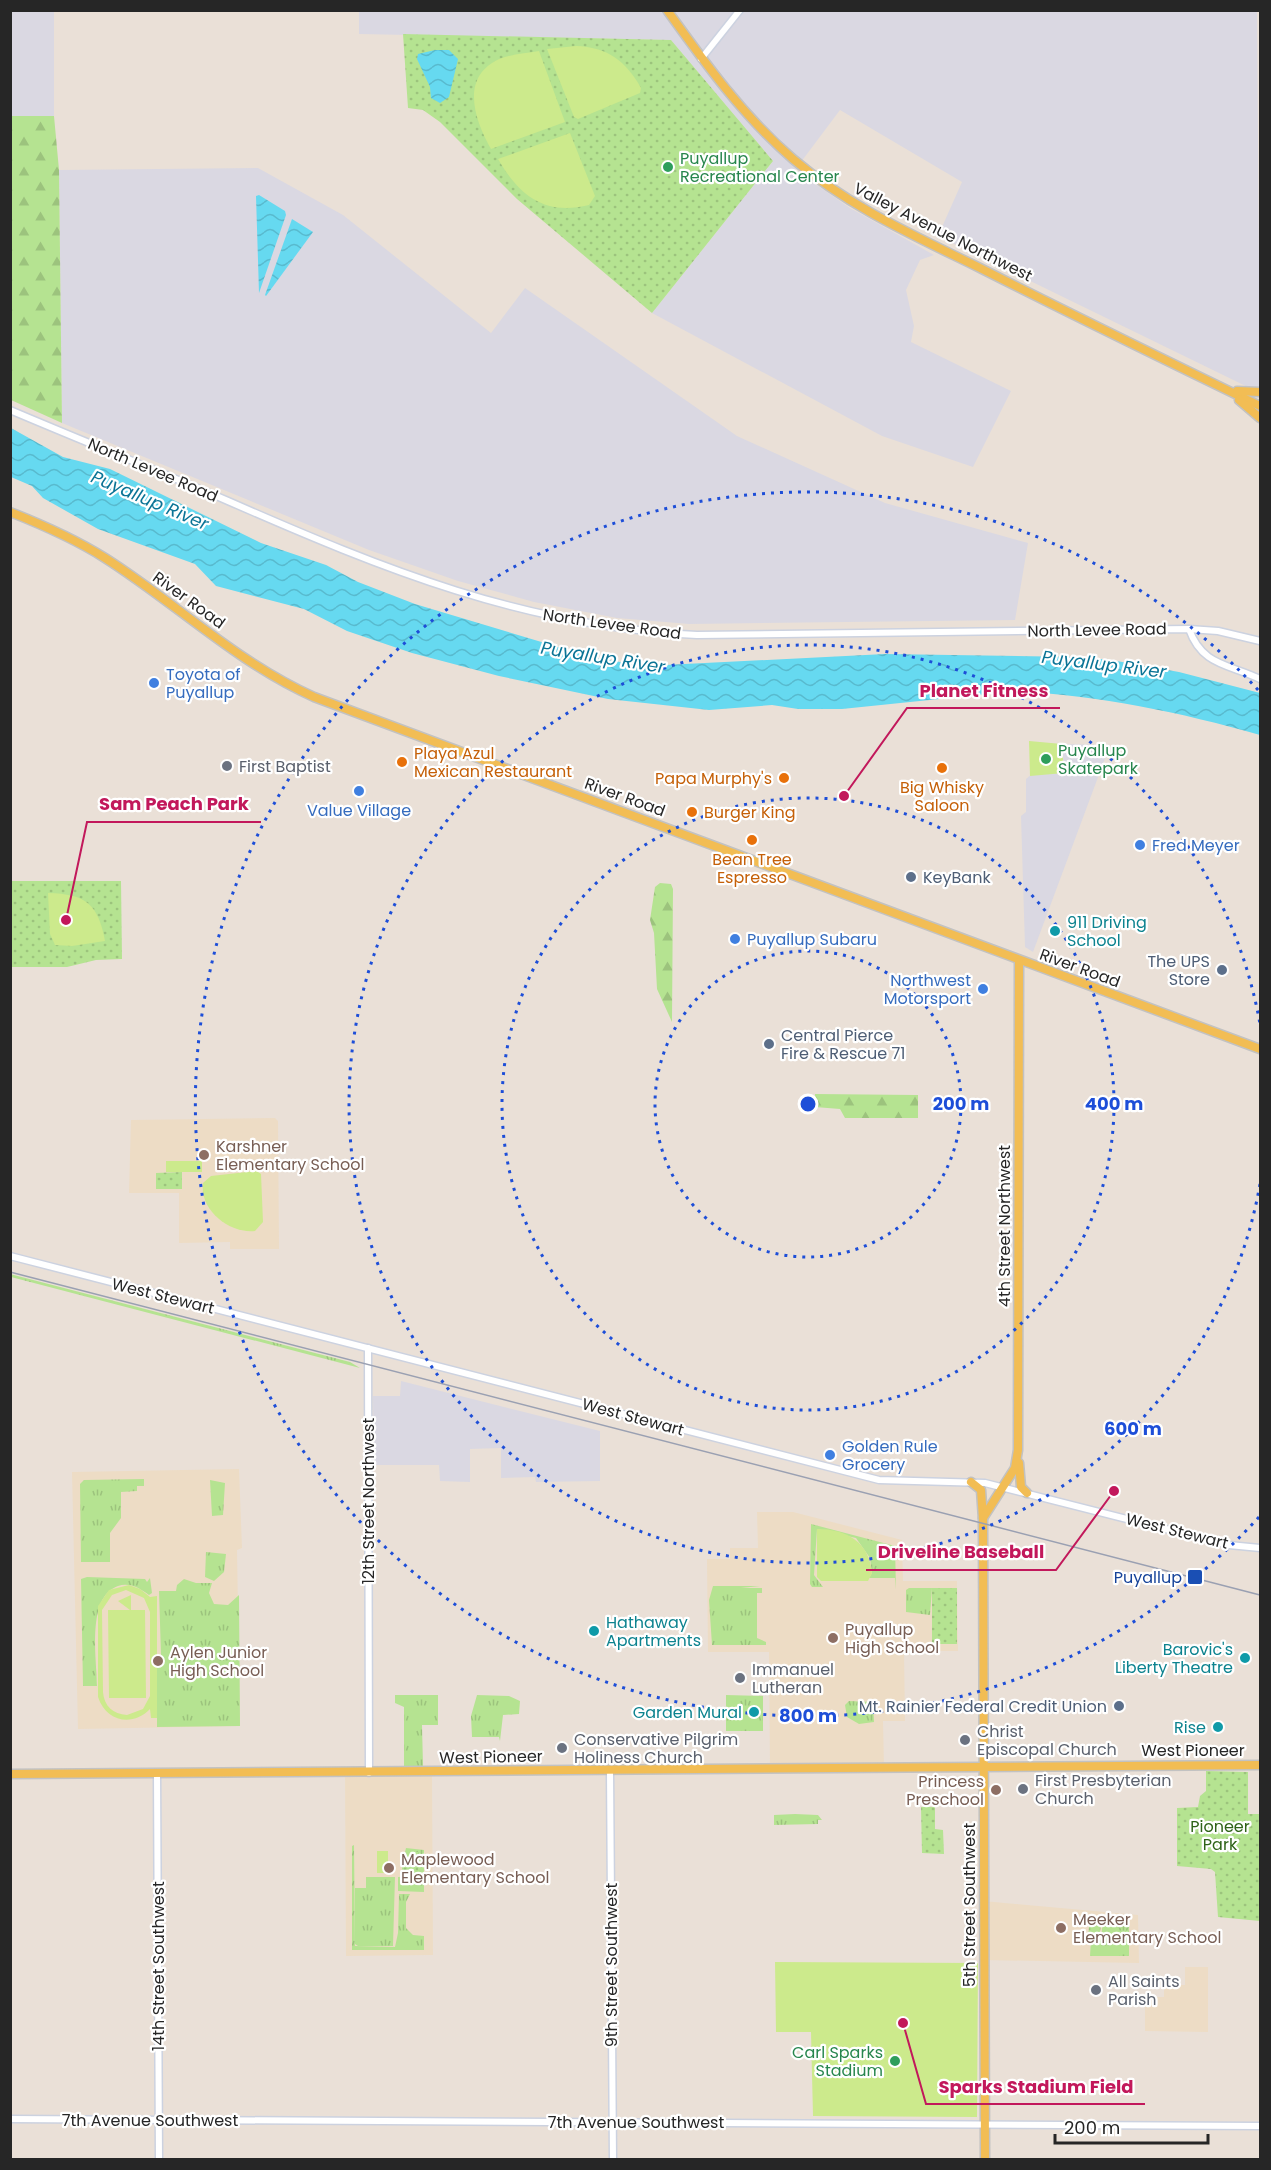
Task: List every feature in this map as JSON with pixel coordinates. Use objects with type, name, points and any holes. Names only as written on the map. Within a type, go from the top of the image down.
[{"type":"main road","name":"Valley Avenue Northwest","points":[[667,10],[701,59],[774,142],[811,174],[868,213],[1260,406]]},
{"type":"main road","points":[[1206,380],[1240,392],[1260,392]]},
{"type":"main road","points":[[1221,387],[1260,418]]},
{"type":"main road","name":"River Road","points":[[10,512],[49,527],[93,550],[247,662],[298,690],[1019,962],[1260,1049]]},
{"type":"main road","name":"4th Street Northwest","points":[[983,1519],[1015,1468],[1018,1450],[1019,962]]},
{"type":"main road","points":[[1229,1038],[1260,1042]]},
{"type":"main road","points":[[1018,1450],[1020,1482],[1027,1493]]},
{"type":"main road","name":"5th Street Southwest","points":[[971,1482],[981,1490],[983,1519],[985,2160]]},
{"type":"main road","name":"West Pioneer","points":[[10,1774],[1260,1765]]},
{"type":"street","points":[[701,59],[740,10]]},
{"type":"street","name":"North Levee Road","points":[[10,410],[407,575],[480,600],[557,618],[661,633],[722,635],[1189,629],[1218,631],[1260,640]]},
{"type":"street","points":[[1189,629],[1195,645],[1202,653],[1260,679]]},
{"type":"street","name":"West Stewart","points":[[10,1256],[879,1480],[971,1482],[1002,1487],[1229,1545],[1260,1548]]},
{"type":"street","name":"12th Street Northwest","points":[[368,1348],[369,1773]]},
{"type":"street","name":"9th Street Southwest","points":[[610,1771],[613,2160]]},
{"type":"street","name":"14th Street Southwest","points":[[157,1773],[159,2160]]},
{"type":"street","name":"7th Avenue Southwest","points":[[10,2119],[1260,2126]]},
{"type":"shaded area","points":[[11,11],[54,11],[54,116],[11,116]]},
{"type":"shaded area","points":[[359,11],[1257,11],[1260,393],[938,236],[962,182],[840,110],[795,170],[850,208],[934,255],[920,260],[906,290],[914,326],[911,342],[1011,391],[973,467],[882,436],[652,313],[773,161],[671,40],[359,34]]},
{"type":"shaded area","points":[[258,168],[343,215],[491,333],[525,288],[737,436],[885,503],[1028,543],[1015,620],[689,624],[617,618],[534,602],[458,581],[369,550],[62,423],[59,170]]},
{"type":"shaded area","points":[[1062,744],[1110,745],[1033,952],[1025,947],[1021,816],[1026,812],[1026,779],[1032,774],[1064,773]]},
{"type":"shaded area","name":"Karshner Elementary School","points":[[275,1118],[278,1121],[279,1249],[230,1249],[230,1242],[179,1243],[179,1193],[129,1193],[131,1120]]},
{"type":"shaded area","points":[[401,1381],[600,1431],[600,1481],[536,1482],[535,1477],[501,1478],[501,1448],[470,1449],[470,1482],[440,1481],[439,1465],[374,1465],[373,1396],[400,1396]]},
{"type":"shaded area","name":"Aylen Junior High School","points":[[239,1469],[242,1548],[237,1550],[240,1726],[78,1729],[72,1472]]},
{"type":"shaded area","name":"Puyallup High School","points":[[757,1512],[793,1512],[902,1540],[903,1581],[957,1581],[958,1651],[904,1651],[905,1721],[883,1721],[884,1768],[770,1769],[769,1652],[708,1652],[707,1559],[730,1559],[730,1548],[758,1548]]},
{"type":"shaded area","name":"Maplewood Elementary School","points":[[432,1772],[433,1955],[346,1956],[345,1773]]},
{"type":"shaded area","name":"Meeker Elementary School","points":[[983,1901],[1138,1915],[1139,1963],[984,1960]]},
{"type":"shaded area","points":[[1185,1967],[1208,1967],[1208,2032],[1145,2031],[1145,1997],[1164,1997],[1164,1985],[1185,1985]]},
{"type":"green space","points":[[403,34],[671,40],[773,161],[652,313],[517,199],[440,122],[423,110],[408,108]]},
{"type":"green space","points":[[576,46],[597,49],[614,57],[635,78],[641,88],[640,93],[578,119],[574,117],[547,49]]},
{"type":"green space","points":[[539,51],[565,122],[491,149],[480,125],[474,99],[475,86],[480,75],[488,66],[502,58]]},
{"type":"green space","points":[[11,116],[54,116],[59,170],[62,423],[11,400]]},
{"type":"green space","points":[[570,133],[595,196],[589,205],[559,208],[534,200],[515,183],[498,159]]},
{"type":"green space","name":"Puyallup Skatepark","points":[[1029,741],[1062,744],[1064,773],[1030,776]]},
{"type":"green space","points":[[11,881],[121,881],[122,959],[96,960],[67,967],[11,967]]},
{"type":"green space","points":[[660,883],[671,884],[673,889],[672,1022],[657,989],[654,933],[650,920],[655,887]]},
{"type":"green space","points":[[48,893],[72,896],[88,904],[98,918],[105,941],[72,946],[55,945],[50,934]]},
{"type":"green space","points":[[815,1094],[918,1095],[918,1118],[845,1118],[840,1109],[815,1107]]},
{"type":"green space","points":[[166,1161],[202,1161],[202,1172],[166,1172]]},
{"type":"green space","points":[[257,1171],[261,1174],[263,1222],[255,1231],[236,1229],[211,1211],[203,1193],[203,1183],[211,1176]]},
{"type":"green space","points":[[182,1172],[182,1189],[156,1189],[156,1173]]},
{"type":"green space","points":[[10,1274],[350,1362],[360,1368],[11,1277]]},
{"type":"green space","points":[[144,1479],[144,1486],[137,1486],[137,1491],[121,1492],[121,1518],[110,1533],[110,1562],[81,1562],[80,1484],[84,1480]]},
{"type":"green space","points":[[210,1480],[225,1483],[223,1515],[212,1516]]},
{"type":"green space","points":[[811,1524],[895,1546],[896,1590],[895,1578],[869,1578],[872,1573],[870,1558],[856,1538],[817,1529],[814,1575],[823,1587],[812,1587],[810,1584]]},
{"type":"green space","points":[[817,1529],[847,1535],[861,1545],[870,1562],[872,1573],[868,1581],[821,1581],[817,1577]]},
{"type":"green space","points":[[206,1552],[226,1554],[224,1572],[214,1581],[205,1577]]},
{"type":"green space","points":[[87,1577],[145,1579],[147,1582],[150,1578],[152,1593],[149,1595],[134,1586],[122,1585],[108,1592],[101,1602],[97,1615],[95,1645],[97,1686],[83,1686],[81,1579]]},
{"type":"green space","points":[[184,1579],[196,1583],[212,1583],[209,1593],[214,1604],[228,1605],[239,1595],[240,1726],[157,1727],[157,1663],[161,1662],[159,1591],[176,1591],[177,1585]]},
{"type":"green space","points":[[129,1585],[140,1589],[150,1597],[157,1596],[157,1718],[151,1718],[150,1709],[143,1715],[128,1720],[113,1717],[98,1697],[98,1606],[109,1590]],"holes":[[[126,1590],[144,1598],[150,1612],[150,1696],[143,1709],[127,1715],[110,1708],[104,1697],[102,1610],[112,1595]]]},
{"type":"green space","points":[[713,1586],[760,1586],[741,1588],[762,1588],[762,1593],[757,1593],[757,1638],[766,1642],[766,1645],[712,1645],[709,1600]]},
{"type":"green space","points":[[932,1588],[930,1615],[906,1612],[906,1590]]},
{"type":"green space","points":[[932,1588],[957,1588],[957,1644],[932,1644]]},
{"type":"green space","points":[[131,1595],[131,1610],[145,1610],[146,1698],[109,1698],[108,1610],[130,1610],[118,1601]]},
{"type":"green space","points":[[395,1695],[438,1695],[438,1725],[422,1725],[423,1766],[404,1766],[404,1707],[395,1703]]},
{"type":"green space","points":[[477,1695],[509,1696],[520,1701],[519,1714],[503,1715],[500,1741],[499,1737],[472,1737],[471,1716]]},
{"type":"green space","points":[[726,1695],[763,1696],[763,1731],[726,1731]]},
{"type":"green space","points":[[849,1701],[873,1702],[874,1722],[859,1724],[847,1717],[845,1705]]},
{"type":"green space","name":"Pioneer Park","points":[[1206,1771],[1248,1772],[1248,1814],[1260,1814],[1260,1921],[1218,1917],[1215,1872],[1211,1869],[1177,1866],[1177,1808],[1198,1807],[1200,1796],[1206,1791]]},
{"type":"green space","points":[[921,1807],[935,1807],[935,1829],[943,1830],[944,1854],[922,1853]]},
{"type":"green space","points":[[774,1815],[818,1815],[822,1820],[818,1820],[818,1824],[774,1825]]},
{"type":"green space","points":[[354,1845],[355,1946],[395,1947],[398,1933],[399,1894],[410,1894],[406,1902],[406,1928],[413,1935],[424,1936],[424,1950],[352,1950],[352,1846]]},
{"type":"green space","points":[[406,1848],[424,1850],[424,1892],[398,1891],[398,1877],[418,1876],[418,1852],[405,1852]]},
{"type":"green space","points":[[377,1851],[388,1851],[388,1873],[377,1873]]},
{"type":"green space","points":[[402,1852],[418,1852],[418,1876],[402,1877]]},
{"type":"green space","points":[[366,1877],[395,1877],[393,1946],[358,1946],[355,1944],[355,1888],[366,1888]]},
{"type":"green space","points":[[1090,1916],[1102,1918],[1099,1939],[1088,1938]]},
{"type":"green space","points":[[1103,1919],[1129,1922],[1129,1956],[1090,1956],[1091,1940],[1101,1940]]},
{"type":"green space","name":"Carl Sparks Stadium","points":[[775,1962],[978,1963],[977,2117],[813,2116],[811,2032],[776,2032]]},
{"type":"water","points":[[449,50],[458,59],[449,97],[440,103],[431,98],[430,87],[417,59],[418,54]]},
{"type":"water","points":[[259,195],[285,211],[286,215],[259,293],[256,196]]},
{"type":"water","points":[[292,219],[313,232],[266,296],[265,295]]},
{"type":"water","name":"Puyallup River","points":[[11,428],[63,457],[110,469],[261,543],[326,565],[358,582],[415,604],[595,658],[645,666],[885,654],[1079,657],[1111,660],[1179,672],[1260,693],[1260,735],[1140,706],[1048,693],[1017,691],[842,709],[798,709],[772,705],[709,710],[608,699],[499,676],[412,653],[347,631],[304,609],[216,586],[195,564],[98,529],[43,498],[32,486],[11,477]]},
{"type":"railway","points":[[10,1272],[1260,1595]]},
{"type":"place","name":"Puyallup Recreational Center","points":[[668,167]]},
{"type":"place","name":"Toyota of Puyallup","points":[[154,683]]},
{"type":"place","name":"Puyallup Skatepark","points":[[1046,759]]},
{"type":"place","name":"Playa Azul Mexican Restaurant","points":[[402,762]]},
{"type":"place","name":"First Baptist","points":[[227,766]]},
{"type":"place","name":"Big Whisky Saloon","points":[[942,768]]},
{"type":"place","name":"Papa Murphy's","points":[[784,778]]},
{"type":"place","name":"Value Village","points":[[359,791]]},
{"type":"place","name":"Planet Fitness","points":[[844,796]]},
{"type":"place","name":"Burger King","points":[[692,812]]},
{"type":"place","name":"Bean Tree Espresso","points":[[752,840]]},
{"type":"place","name":"Fred Meyer","points":[[1140,845]]},
{"type":"place","name":"KeyBank","points":[[911,877]]},
{"type":"place","name":"Sam Peach Park","points":[[66,920]]},
{"type":"place","name":"911 Driving School","points":[[1055,931]]},
{"type":"place","name":"Puyallup Subaru","points":[[735,939]]},
{"type":"place","name":"The UPS Store","points":[[1222,970]]},
{"type":"place","name":"Northwest Motorsport","points":[[983,989]]},
{"type":"place","name":"Central Pierce Fire & Rescue 71","points":[[769,1044]]},
{"type":"place","name":"Karshner Elementary School","points":[[204,1155]]},
{"type":"place","name":"Golden Rule Grocery","points":[[830,1455]]},
{"type":"place","name":"Driveline Baseball","points":[[1114,1491]]},
{"type":"place","name":"Puyallup","points":[[1195,1577]]},
{"type":"place","name":"Hathaway Apartments","points":[[594,1631]]},
{"type":"place","name":"Puyallup High School","points":[[833,1638]]},
{"type":"place","name":"Barovic's Liberty Theatre","points":[[1245,1658]]},
{"type":"place","name":"Aylen Junior High School","points":[[158,1661]]},
{"type":"place","name":"Immanuel Lutheran","points":[[740,1678]]},
{"type":"place","name":"Mt. Rainier Federal Credit Union","points":[[1119,1706]]},
{"type":"place","name":"Garden Mural","points":[[754,1712]]},
{"type":"place","name":"Rise","points":[[1218,1727]]},
{"type":"place","name":"Christ Episcopal Church","points":[[965,1740]]},
{"type":"place","name":"Conservative Pilgrim Holiness Church","points":[[562,1748]]},
{"type":"place","name":"First Presbyterian Church","points":[[1023,1789]]},
{"type":"place","name":"Princess Preschool","points":[[996,1790]]},
{"type":"place","name":"Maplewood Elementary School","points":[[389,1868]]},
{"type":"place","name":"Meeker Elementary School","points":[[1061,1928]]},
{"type":"place","name":"All Saints Parish","points":[[1096,1990]]},
{"type":"place","name":"Sparks Stadium Field","points":[[903,2023]]},
{"type":"place","name":"Carl Sparks Stadium","points":[[895,2061]]}]
